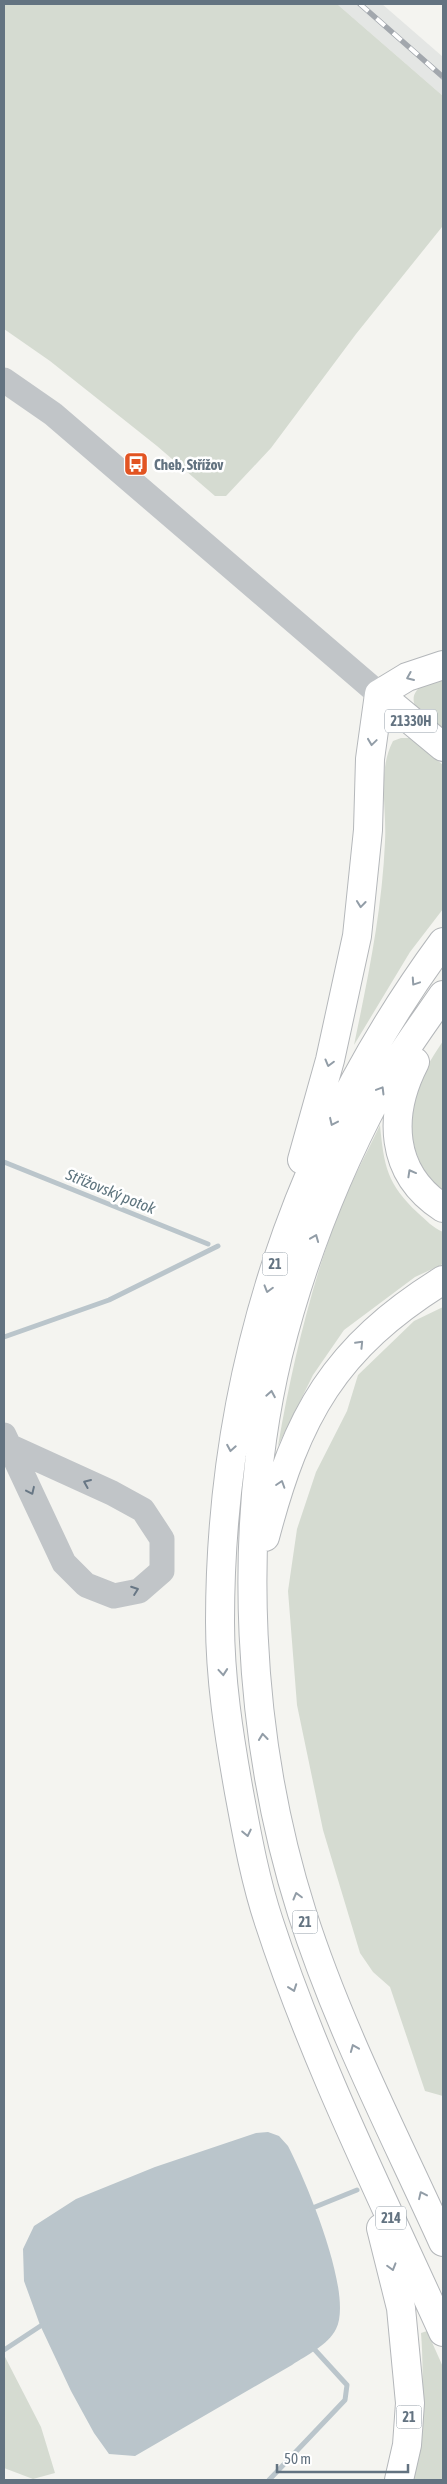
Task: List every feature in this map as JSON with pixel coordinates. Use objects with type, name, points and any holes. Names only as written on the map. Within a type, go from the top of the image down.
[{"type":"highway","points":[[279,1250],[330,1060],[357,936],[368,830],[370,759],[379,694],[407,677],[443,665]]},
{"type":"highway","name":"21330H","points":[[379,694],[443,747]]},
{"type":"highway","name":"21","points":[[398,2480],[406,2444],[410,2403],[401,2308],[381,2229],[339,2104],[296,1998],[266,1911],[246,1831],[232,1756],[223,1673],[220,1623],[230,1454],[250,1352],[279,1250],[314,1164],[347,1094],[376,1041],[416,979],[443,942]]},
{"type":"highway","name":"21","points":[[443,995],[379,1094],[340,1176],[304,1263],[278,1356],[261,1455],[253,1532],[256,1675],[264,1752],[286,1853],[302,1913],[356,2054],[443,2241]]},
{"type":"highway","points":[[443,1017],[406,1080],[399,1099],[396,1118],[402,1154],[410,1174],[423,1191],[443,1208]]},
{"type":"highway","name":"21","points":[[253,1582],[270,1516],[290,1455],[310,1411],[327,1383],[345,1360],[367,1337],[443,1280]]},
{"type":"highway","name":"214","points":[[339,2104],[443,2332]]},
{"type":"street","name":"21330H","points":[[4,380],[53,414],[379,694]]},
{"type":"street","points":[[7,1441],[143,1510],[162,1539],[162,1571],[139,1591],[114,1596],[86,1586],[64,1563],[7,1441]]},
{"type":"shaded area","points":[[4,4],[337,4],[443,96],[442,227],[356,334],[271,448],[226,496],[215,496],[157,446],[50,361],[4,329]]},
{"type":"shaded area","points":[[337,4],[382,4],[443,57],[443,96]]},
{"type":"shaded area","points":[[443,677],[443,731],[416,708],[414,696],[421,686]]},
{"type":"shaded area","points":[[401,738],[411,738],[443,765],[443,909],[410,952],[354,1045],[369,970],[381,893],[385,842],[385,765],[393,741]]},
{"type":"shaded area","points":[[443,1041],[443,1190],[426,1173],[420,1163],[413,1139],[411,1115],[412,1103],[417,1087],[424,1071]]},
{"type":"shaded area","points":[[380,1125],[383,1152],[393,1183],[418,1213],[443,1232],[443,1264],[415,1277],[344,1330],[313,1375],[278,1446],[302,1332],[317,1277],[345,1197]]},
{"type":"shaded area","points":[[443,1307],[443,2096],[425,2091],[390,1987],[373,1972],[360,1953],[323,1830],[297,1705],[288,1591],[297,1529],[316,1472],[347,1411],[358,1375],[414,1321]]},
{"type":"shaded area","points":[[268,2132],[279,2136],[288,2146],[306,2184],[326,2238],[339,2291],[340,2313],[336,2329],[323,2345],[292,2365],[135,2456],[109,2454],[94,2433],[71,2391],[40,2325],[24,2281],[23,2249],[34,2226],[76,2199],[155,2167],[256,2133]]},
{"type":"shaded area","points":[[427,2331],[443,2367],[443,2480],[412,2480],[421,2407],[423,2370],[421,2333]]},
{"type":"shaded area","points":[[4,2355],[41,2427],[55,2473],[33,2479],[4,2468]]},
{"type":"waterway","name":"Střížovský potok","points":[[4,1162],[208,1244]]},
{"type":"waterway","points":[[4,1337],[109,1300],[218,1246]]},
{"type":"waterway","points":[[310,2209],[357,2190]]},
{"type":"waterway","points":[[4,2350],[45,2323]]},
{"type":"waterway","points":[[269,2480],[345,2400],[347,2385],[315,2350],[313,2344]]},
{"type":"railway","points":[[360,4],[443,77]]},
{"type":"place","name":"Cheb, Střížov","points":[[136,464]]}]
